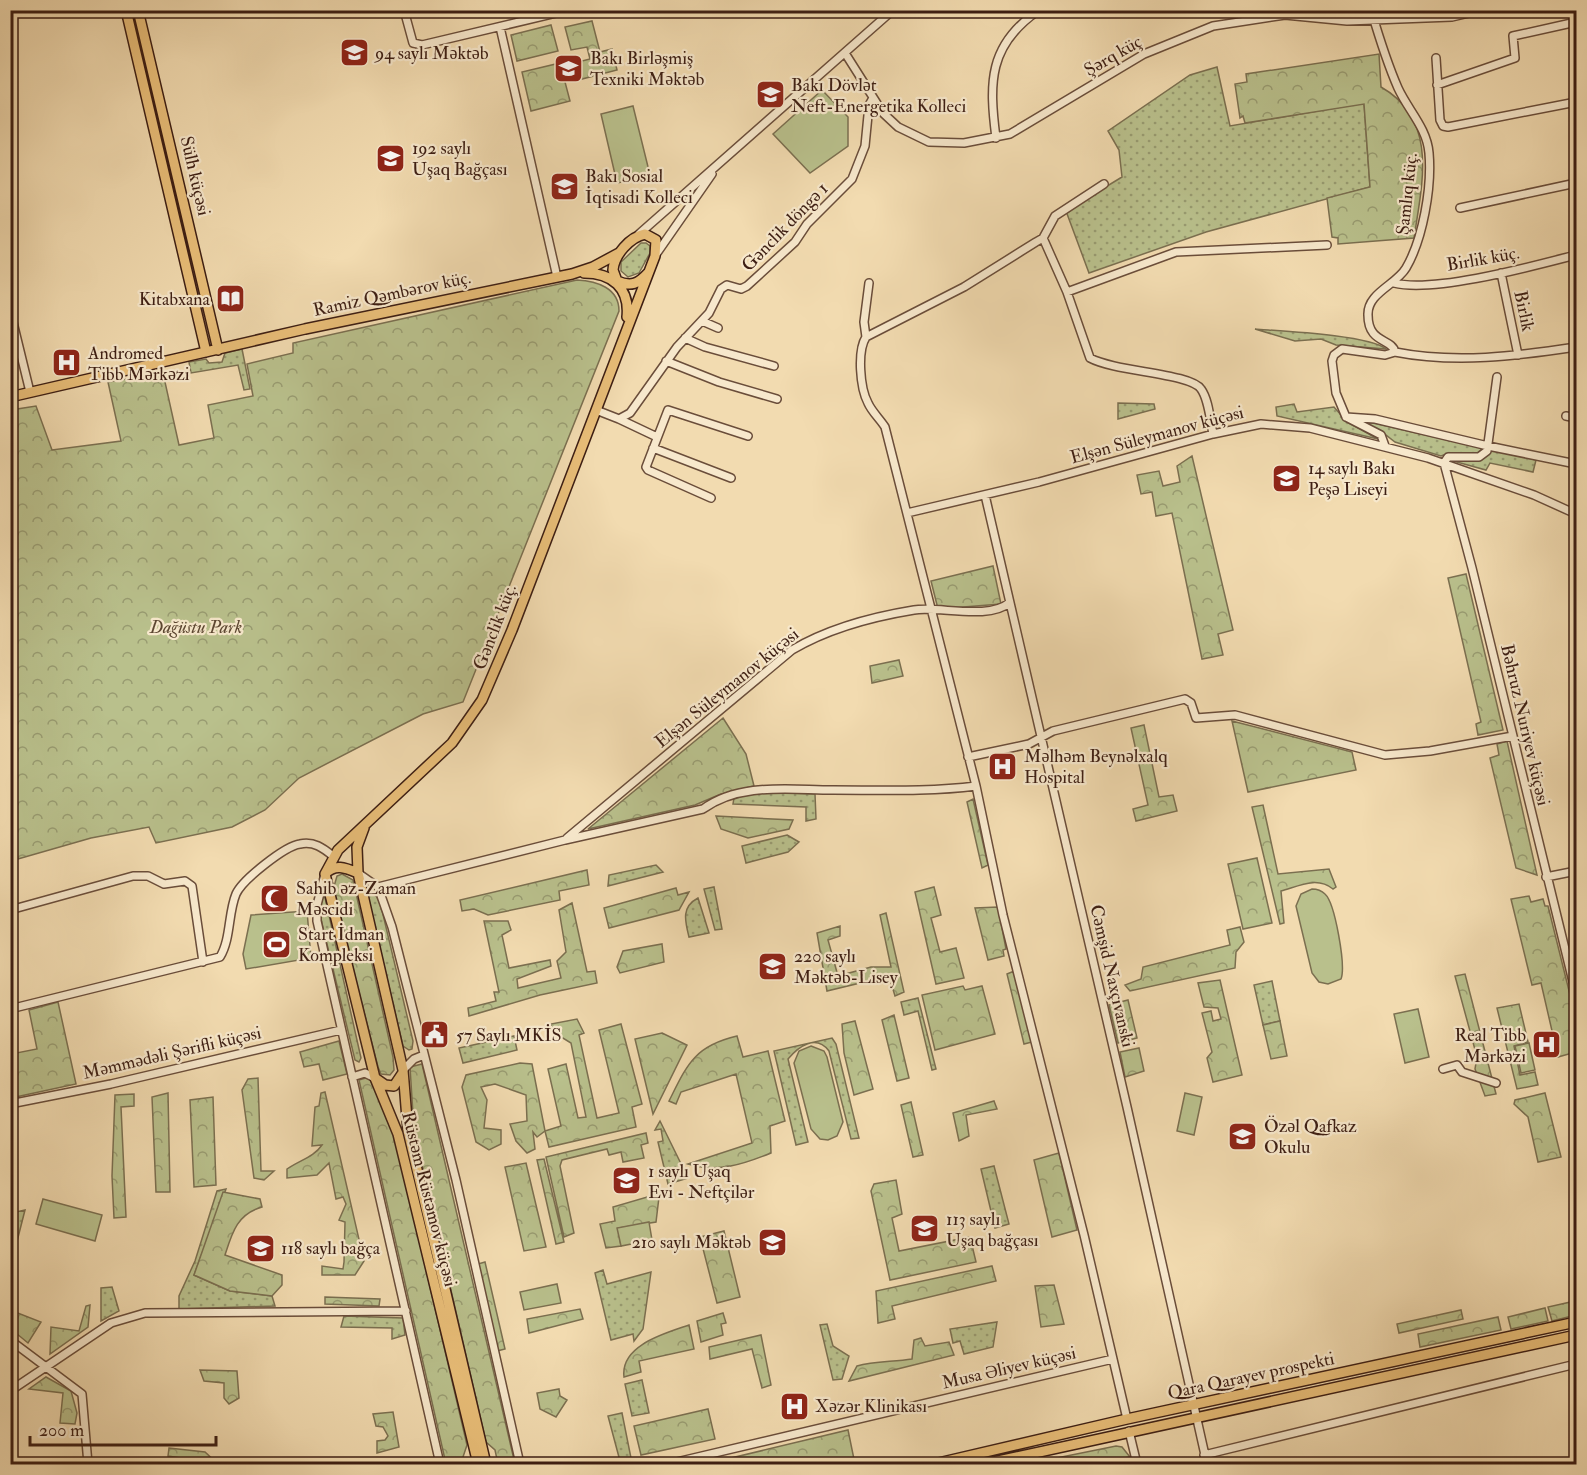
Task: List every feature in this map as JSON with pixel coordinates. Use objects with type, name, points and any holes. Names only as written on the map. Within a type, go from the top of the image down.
[{"type":"main road","name":"Sülh küçəsi","points":[[126,10],[205,348]]},
{"type":"main road","name":"Sülh küçəsi","points":[[138,10],[218,350]]},
{"type":"main road","points":[[139,66],[151,63]]},
{"type":"main road","points":[[173,213],[186,210]]},
{"type":"main road","points":[[572,274],[602,263],[621,252],[635,238],[645,234],[653,238],[657,245],[655,256],[623,340]]},
{"type":"main road","points":[[621,252],[613,266],[628,304],[623,340]]},
{"type":"main road","points":[[572,274],[594,273],[633,285],[648,273]]},
{"type":"main road","name":"Ramiz Qəmbərov küç.","points":[[10,397],[205,348],[218,350],[572,274]]},
{"type":"main road","name":"Gənclik küç.","points":[[335,853],[452,743],[482,700],[512,630],[623,340]]},
{"type":"main road","name":"Rüstəm Rüstəmov küçəsi","points":[[369,822],[357,847],[358,873],[404,1070],[408,1131],[486,1464]]},
{"type":"main road","points":[[325,874],[335,853]]},
{"type":"main road","points":[[325,874],[330,869],[339,867],[358,873]]},
{"type":"main road","name":"Rüstəm Rüstəmov küçəsi","points":[[325,874],[375,1078],[398,1134],[478,1464]]},
{"type":"main road","points":[[375,1078],[385,1085],[394,1086],[399,1083],[404,1070]]},
{"type":"main road","name":"Qara Qarayev prospekti","points":[[934,1464],[1127,1419],[1576,1322]]},
{"type":"main road","name":"Qara Qarayev prospekti","points":[[984,1464],[1576,1335]]},
{"type":"street","points":[[404,10],[415,44],[422,45],[568,10]]},
{"type":"street","points":[[635,238],[893,10]]},
{"type":"street","points":[[996,138],[991,98],[994,70],[1011,35],[1039,10]]},
{"type":"street","name":"Şamlıq küç.","points":[[1371,10],[1398,87],[1426,137],[1429,154],[1418,244],[1405,270],[1394,283],[1375,296],[1367,313],[1373,334],[1392,346],[1395,352]]},
{"type":"street","name":"Şərq küç","points":[[845,53],[873,98],[898,128],[929,142],[964,143],[996,138],[1027,124],[1144,54],[1213,26],[1286,15],[1336,21],[1468,13],[1482,10]]},
{"type":"street","points":[[1437,85],[1515,58],[1512,39],[1514,36],[1576,22]]},
{"type":"street","points":[[500,27],[556,277]]},
{"type":"street","points":[[1436,58],[1440,120],[1443,126],[1448,127],[1576,102]]},
{"type":"street","name":"Gənclik döngə 1","points":[[619,419],[637,404],[666,361],[702,321],[724,286],[741,289],[747,286],[795,242],[807,224],[848,184],[861,157],[869,105],[873,98]]},
{"type":"street","points":[[655,256],[676,223],[721,163]]},
{"type":"street","points":[[1460,208],[1576,183]]},
{"type":"street","points":[[1104,184],[1055,216],[1043,238],[964,287],[866,337],[861,345],[860,356],[866,398],[885,428],[976,786],[1003,915],[1127,1419]]},
{"type":"street","points":[[1043,238],[1067,292],[1090,358],[1131,371],[1183,378],[1195,382],[1203,392],[1213,434]]},
{"type":"street","points":[[1067,292],[1176,252],[1328,245]]},
{"type":"street","name":"Birlik küç.","points":[[1394,283],[1413,286],[1501,273],[1576,255]]},
{"type":"street","name":"Birlik","points":[[1501,273],[1518,355]]},
{"type":"street","points":[[866,337],[864,322],[869,283]]},
{"type":"street","points":[[10,310],[30,392]]},
{"type":"street","points":[[702,321],[718,328]]},
{"type":"street","points":[[685,338],[705,347],[774,366]]},
{"type":"street","points":[[1385,446],[1381,435],[1346,417],[1336,393],[1332,366],[1334,355],[1342,349],[1385,355],[1395,352],[1454,359],[1518,355],[1576,347]]},
{"type":"street","points":[[666,361],[718,382],[777,399]]},
{"type":"street","points":[[1444,463],[1451,456],[1481,457],[1488,446],[1497,378]]},
{"type":"street","points":[[596,410],[657,437]]},
{"type":"street","points":[[711,498],[648,470],[646,467],[668,410],[748,436]]},
{"type":"street","points":[[1566,416],[1576,418]]},
{"type":"street","points":[[1346,417],[1375,419],[1576,464]]},
{"type":"street","name":"Elşən Süleymanov küçəsi","points":[[907,513],[1255,425],[1310,428],[1385,446],[1444,463],[1576,512]]},
{"type":"street","points":[[653,448],[731,478]]},
{"type":"street","name":"Bəhruz Nuriyev küçəsi","points":[[1444,463],[1576,994]]},
{"type":"street","name":"Cəmşid Naxçıvanski","points":[[984,495],[1207,1464]]},
{"type":"street","name":"Elşən Süleymanov küçəsi","points":[[565,840],[792,650],[826,632],[916,610],[949,612],[995,608],[1009,603]]},
{"type":"street","points":[[968,757],[1029,744],[1053,731],[1185,699],[1191,703],[1196,718],[1235,715],[1385,755],[1430,751],[1513,736]]},
{"type":"street","name":"Elşən Süleymanov küçəsi","points":[[378,887],[703,808],[722,797],[756,790],[946,790],[976,786]]},
{"type":"street","points":[[10,1009],[220,957],[223,953],[233,900],[246,880],[289,847],[314,844],[335,853]]},
{"type":"street","points":[[1546,877],[1576,871]]},
{"type":"street","points":[[358,873],[378,887]]},
{"type":"street","points":[[325,874],[317,905],[317,921],[440,1464]]},
{"type":"street","points":[[10,910],[134,876],[148,876],[164,884],[185,881],[192,886],[203,962]]},
{"type":"street","name":"Rüstəm Rüstəmov küçəsi","points":[[378,887],[392,927],[456,1180],[520,1464]]},
{"type":"street","name":"Məmmədəli Şərifli küçəsi","points":[[10,1104],[111,1084],[341,1030]]},
{"type":"street","points":[[404,1070],[414,1059],[424,1055]]},
{"type":"street","points":[[1443,1069],[1457,1065],[1462,1072],[1496,1083]]},
{"type":"street","points":[[352,1077],[365,1073],[375,1078]]},
{"type":"street","points":[[10,1391],[111,1323],[145,1313],[406,1311]]},
{"type":"street","points":[[10,1340],[82,1394],[88,1464]]},
{"type":"street","name":"Musa Əliyev küçəsi","points":[[668,1464],[1113,1359]]},
{"type":"street","points":[[1204,1455],[1576,1364]]},
{"type":"street","points":[[1129,1431],[1137,1464]]},
{"type":"green space","points":[[592,21],[600,52],[612,49],[617,70],[582,79],[578,62],[590,59],[587,47],[571,50],[565,27]]},
{"type":"green space","points":[[551,25],[558,51],[517,61],[511,35]]},
{"type":"green space","points":[[1379,54],[1381,87],[1399,101],[1412,117],[1419,135],[1422,175],[1414,238],[1338,244],[1338,238],[1332,237],[1327,198],[1370,187],[1364,104],[1245,123],[1243,116],[1240,118],[1235,84],[1247,82],[1246,74]]},
{"type":"green space","points":[[560,63],[570,101],[531,111],[522,72]]},
{"type":"green space","points":[[1217,67],[1230,126],[1364,103],[1370,187],[1206,232],[1089,273],[1066,211],[1122,177],[1119,150],[1108,131],[1190,75]]},
{"type":"green space","points":[[822,90],[848,117],[848,146],[810,173],[773,134]]},
{"type":"green space","points":[[633,106],[650,175],[617,183],[601,114]]},
{"type":"green space","points":[[641,243],[650,246],[650,253],[639,273],[628,277],[621,271],[621,262]]},
{"type":"green space","name":"Dağüstu Park","points":[[577,280],[606,287],[615,297],[619,311],[463,702],[423,714],[299,778],[265,810],[232,827],[156,843],[149,827],[91,838],[11,861],[11,410],[36,406],[52,450],[121,441],[108,382],[163,373],[179,445],[214,438],[208,405],[253,396],[247,364],[293,353],[293,343]]},
{"type":"green space","points":[[1255,329],[1344,337],[1377,344],[1386,349],[1336,345],[1321,339],[1295,341]]},
{"type":"green space","points":[[242,349],[250,389],[244,390],[238,365],[191,373],[189,362],[206,359],[209,363],[222,362],[225,353]]},
{"type":"green space","points":[[1118,403],[1154,404],[1155,409],[1118,419]]},
{"type":"green space","points":[[1294,404],[1297,412],[1334,407],[1347,422],[1378,439],[1277,416],[1276,407]]},
{"type":"green space","points":[[1355,419],[1483,448],[1475,455],[1449,453],[1441,456],[1395,442],[1382,432]]},
{"type":"green space","points":[[1492,450],[1536,460],[1533,472],[1490,463],[1486,470],[1453,461],[1456,459],[1480,460]]},
{"type":"green space","points":[[1192,456],[1233,630],[1218,634],[1223,655],[1202,659],[1172,513],[1156,516],[1152,492],[1141,494],[1137,475],[1159,471],[1163,486],[1180,482],[1177,466]]},
{"type":"green space","points":[[993,566],[1001,604],[938,609],[931,581]]},
{"type":"green space","points":[[1466,574],[1503,730],[1478,735],[1476,724],[1481,722],[1448,578]]},
{"type":"green space","points":[[899,660],[903,676],[872,683],[870,666]]},
{"type":"green space","points":[[723,718],[746,754],[754,786],[721,794],[695,805],[588,829]]},
{"type":"green space","points":[[1232,721],[1352,752],[1356,770],[1248,792]]},
{"type":"green space","points":[[1144,725],[1159,797],[1173,795],[1177,811],[1136,821],[1133,809],[1148,805],[1131,728]]},
{"type":"green space","points":[[1507,741],[1537,875],[1516,868],[1490,758],[1499,755],[1497,744]]},
{"type":"green space","points":[[760,792],[815,794],[816,819],[806,821],[806,807],[733,804],[734,798]]},
{"type":"green space","points":[[973,799],[988,865],[982,868],[967,802]]},
{"type":"green space","points":[[1263,805],[1278,874],[1329,869],[1336,887],[1333,889],[1321,883],[1314,883],[1281,891],[1284,923],[1280,924],[1252,807]]},
{"type":"green space","points":[[716,816],[793,820],[789,829],[748,838],[721,829]]},
{"type":"green space","points":[[787,835],[799,842],[788,852],[746,863],[742,846]]},
{"type":"green space","points":[[1257,858],[1272,923],[1243,929],[1228,864]]},
{"type":"green space","points":[[656,865],[663,872],[608,886],[609,875]]},
{"type":"green space","points":[[587,870],[589,885],[559,891],[560,900],[488,915],[474,909],[462,911],[460,900]]},
{"type":"green space","points":[[342,874],[353,880],[393,1057],[394,1070],[390,1075],[381,1074],[378,1067],[333,890],[337,876]]},
{"type":"green space","points":[[714,887],[722,929],[715,930],[704,889]]},
{"type":"green space","points":[[934,887],[941,915],[931,918],[940,952],[956,948],[964,978],[936,984],[915,892]]},
{"type":"green space","points":[[676,888],[678,895],[689,892],[679,910],[609,928],[604,908]]},
{"type":"green space","points":[[366,889],[377,897],[381,906],[413,1041],[412,1049],[409,1050],[403,1046]]},
{"type":"green space","points":[[1312,889],[1322,892],[1329,900],[1339,935],[1341,979],[1328,984],[1319,982],[1312,973],[1296,906],[1301,894]]},
{"type":"green space","points":[[324,893],[361,1058],[359,1062],[355,1060],[319,911]]},
{"type":"green space","points":[[1529,896],[1531,902],[1543,899],[1545,906],[1548,906],[1576,1019],[1576,1052],[1558,1057],[1541,983],[1532,985],[1511,899]]},
{"type":"green space","points":[[698,898],[709,933],[689,937],[687,910]]},
{"type":"green space","points":[[572,903],[587,972],[595,971],[597,983],[540,995],[469,1016],[468,1008],[496,1001],[494,992],[499,992],[484,921],[508,921],[511,930],[502,935],[509,968],[550,960],[551,966],[517,979],[518,988],[561,978],[557,961],[566,952],[559,910]]},
{"type":"green space","points":[[998,907],[1006,949],[1003,950],[1004,956],[988,960],[975,908]]},
{"type":"green space","name":"Start İdman Kompleksi","points":[[307,911],[311,958],[246,969],[243,954],[251,915]]},
{"type":"green space","points":[[886,913],[904,992],[895,996],[889,976],[827,991],[817,933],[840,926],[840,936],[828,940],[838,976],[871,967],[891,967],[880,915]]},
{"type":"green space","points":[[1240,927],[1244,942],[1236,952],[1235,968],[1130,991],[1125,985],[1141,979],[1143,967],[1230,945],[1227,930]]},
{"type":"green space","points":[[662,944],[664,962],[620,973],[617,967],[623,951]]},
{"type":"green space","points":[[1014,971],[1032,1042],[1024,1044],[1007,974]]},
{"type":"green space","points":[[1465,974],[1496,1094],[1485,1096],[1475,1069],[1477,1057],[1455,976]]},
{"type":"green space","points":[[1220,980],[1242,1075],[1213,1082],[1207,1058],[1212,1052],[1202,1013],[1211,1011],[1213,1021],[1221,1019],[1218,1008],[1204,1007],[1198,983]]},
{"type":"green space","points":[[1272,981],[1280,1021],[1263,1025],[1254,985]]},
{"type":"green space","points":[[963,986],[965,990],[982,986],[995,1034],[935,1050],[922,995]]},
{"type":"green space","points":[[918,998],[936,1069],[932,1070],[918,1011],[904,1015],[901,1002]]},
{"type":"green space","points":[[1128,1000],[1137,1038],[1118,1043],[1109,1005]]},
{"type":"green space","points":[[58,1002],[76,1084],[11,1098],[11,1054],[37,1049],[29,1010]]},
{"type":"green space","points":[[1519,1004],[1528,1042],[1514,1046],[1520,1075],[1535,1072],[1538,1085],[1517,1089],[1497,1008]]},
{"type":"green space","points":[[1418,1009],[1429,1057],[1405,1063],[1394,1014]]},
{"type":"green space","points":[[894,1015],[909,1078],[897,1081],[882,1020]]},
{"type":"green space","points":[[577,1019],[584,1033],[579,1035],[597,1118],[619,1113],[599,1030],[621,1024],[642,1104],[632,1107],[636,1127],[549,1147],[545,1131],[561,1126],[548,1069],[566,1064],[578,1118],[586,1117],[571,1043],[553,1032],[551,1024]]},
{"type":"green space","points":[[855,1021],[873,1089],[854,1095],[844,1053],[842,1024]]},
{"type":"green space","points":[[1280,1021],[1287,1056],[1271,1059],[1263,1025]]},
{"type":"green space","points":[[662,1033],[687,1045],[653,1114],[635,1039]]},
{"type":"green space","points":[[514,1036],[517,1050],[463,1063],[459,1048]]},
{"type":"green space","points":[[737,1036],[743,1057],[768,1051],[785,1121],[770,1126],[771,1153],[731,1166],[710,1168],[688,1164],[752,1143],[736,1074],[681,1092],[676,1104],[669,1101],[687,1067],[701,1051],[722,1040]]},
{"type":"green space","points":[[832,1038],[836,1044],[859,1138],[851,1139],[829,1051],[819,1043],[813,1043],[802,1046],[788,1059],[808,1142],[796,1145],[774,1051]]},
{"type":"green space","points":[[339,1041],[347,1074],[323,1080],[319,1064],[304,1067],[300,1052]]},
{"type":"green space","points":[[1529,1043],[1535,1070],[1521,1073],[1515,1046]]},
{"type":"green space","points":[[811,1046],[824,1051],[827,1057],[843,1122],[837,1136],[828,1140],[820,1139],[811,1129],[794,1063],[799,1051]]},
{"type":"green space","points":[[1139,1048],[1144,1071],[1125,1077],[1120,1052]]},
{"type":"green space","points":[[520,1063],[532,1064],[545,1131],[537,1137],[533,1132],[535,1149],[527,1153],[516,1141],[510,1124],[527,1121],[526,1095],[495,1084],[481,1087],[487,1100],[484,1128],[501,1130],[501,1144],[489,1150],[476,1142],[462,1087],[466,1075]]},
{"type":"green space","points":[[422,1064],[515,1464],[498,1464],[495,1450],[486,1442],[414,1130],[410,1067]]},
{"type":"green space","points":[[369,1077],[394,1133],[467,1445],[463,1457],[465,1464],[446,1464],[359,1080]]},
{"type":"green space","points":[[258,1078],[261,1171],[274,1171],[264,1180],[254,1178],[242,1090],[248,1079]]},
{"type":"green space","points":[[325,1092],[364,1261],[355,1275],[322,1275],[322,1266],[343,1269],[344,1262],[345,1222],[339,1220],[346,1204],[343,1197],[336,1199],[329,1163],[317,1175],[287,1178],[287,1169],[311,1155],[322,1145],[312,1146],[315,1107],[319,1106],[321,1093]]},
{"type":"green space","points":[[168,1093],[170,1192],[156,1192],[152,1097]]},
{"type":"green space","points":[[1185,1093],[1202,1097],[1194,1135],[1177,1131]]},
{"type":"green space","points":[[1545,1093],[1561,1157],[1538,1162],[1528,1117],[1514,1104],[1515,1100]]},
{"type":"green space","points":[[134,1094],[134,1106],[121,1107],[126,1217],[114,1218],[112,1176],[115,1095]]},
{"type":"green space","points":[[213,1097],[216,1185],[194,1187],[190,1100]]},
{"type":"green space","points":[[994,1101],[997,1109],[966,1115],[969,1136],[959,1141],[953,1113]]},
{"type":"green space","points":[[911,1102],[923,1155],[913,1157],[901,1105]]},
{"type":"green space","points":[[660,1121],[688,1178],[668,1184],[658,1142],[663,1141],[661,1129],[655,1130]]},
{"type":"green space","points":[[646,1133],[648,1143],[641,1145],[644,1158],[623,1162],[621,1152],[609,1155],[607,1149],[562,1160],[560,1166],[574,1233],[564,1237],[546,1157]]},
{"type":"green space","points":[[1059,1153],[1077,1230],[1052,1237],[1034,1160]]},
{"type":"green space","points":[[544,1159],[564,1242],[556,1244],[537,1160]]},
{"type":"green space","points":[[526,1163],[546,1247],[524,1251],[505,1167]]},
{"type":"green space","points":[[994,1166],[1009,1224],[995,1228],[981,1169]]},
{"type":"green space","points":[[896,1180],[902,1214],[892,1218],[899,1251],[970,1237],[976,1262],[890,1280],[871,1191],[874,1184]]},
{"type":"green space","points":[[226,1189],[194,1275],[230,1291],[272,1296],[275,1306],[179,1309],[179,1296],[195,1261],[217,1191]]},
{"type":"green space","points":[[223,1192],[260,1199],[262,1207],[241,1219],[233,1232],[225,1255],[282,1275],[282,1285],[272,1296],[230,1291],[194,1275]]},
{"type":"green space","points":[[654,1195],[659,1197],[656,1222],[618,1228],[621,1246],[606,1248],[600,1224],[615,1221],[613,1207]]},
{"type":"green space","points":[[43,1199],[102,1215],[95,1241],[36,1224]]},
{"type":"green space","points":[[25,1210],[11,1265],[11,1213]]},
{"type":"green space","points":[[649,1222],[652,1240],[621,1246],[617,1228]]},
{"type":"green space","points":[[724,1231],[740,1297],[717,1303],[700,1237]]},
{"type":"green space","points":[[485,1262],[505,1349],[497,1351],[478,1264]]},
{"type":"green space","points":[[992,1266],[996,1281],[892,1306],[895,1319],[878,1323],[876,1291]]},
{"type":"green space","points":[[603,1270],[607,1284],[651,1272],[643,1329],[634,1341],[633,1334],[611,1340],[595,1273]]},
{"type":"green space","points":[[557,1284],[561,1303],[524,1310],[520,1292]]},
{"type":"green space","points":[[1054,1285],[1064,1324],[1041,1327],[1035,1286]]},
{"type":"green space","points":[[112,1287],[119,1311],[101,1321],[101,1288]]},
{"type":"green space","points":[[325,1297],[380,1299],[379,1306],[325,1304]]},
{"type":"green space","points":[[1575,1301],[1576,1315],[1552,1321],[1548,1307]]},
{"type":"green space","points":[[90,1305],[88,1327],[50,1354],[51,1327],[79,1331],[86,1306]]},
{"type":"green space","points":[[1545,1308],[1548,1321],[1511,1329],[1508,1317]]},
{"type":"green space","points":[[580,1309],[583,1319],[529,1333],[527,1319]]},
{"type":"green space","points":[[10,1310],[41,1322],[28,1343],[11,1329]]},
{"type":"green space","points":[[1461,1310],[1463,1319],[1399,1333],[1397,1324]]},
{"type":"green space","points":[[723,1313],[726,1323],[721,1324],[723,1335],[701,1342],[697,1321]]},
{"type":"green space","points":[[344,1316],[403,1318],[405,1335],[392,1339],[392,1328],[341,1327]]},
{"type":"green space","points":[[1498,1317],[1501,1330],[1420,1347],[1418,1334]]},
{"type":"green space","points":[[997,1322],[993,1347],[964,1354],[960,1341],[953,1343],[950,1329]]},
{"type":"green space","points":[[827,1324],[833,1346],[849,1356],[842,1379],[833,1380],[820,1325]]},
{"type":"green space","points":[[689,1325],[694,1349],[639,1361],[641,1372],[624,1377],[629,1356],[637,1349],[646,1342]]},
{"type":"green space","points":[[761,1335],[771,1385],[762,1388],[752,1349],[710,1359],[709,1347]]},
{"type":"green space","points":[[921,1338],[925,1346],[949,1342],[954,1355],[849,1381],[857,1366],[912,1359],[914,1340]]},
{"type":"green space","points":[[200,1370],[237,1371],[239,1398],[229,1404],[224,1398],[224,1383],[204,1381]]},
{"type":"green space","points":[[46,1377],[71,1391],[77,1413],[75,1424],[60,1423],[63,1393],[29,1389]]},
{"type":"green space","points":[[642,1380],[649,1413],[632,1416],[625,1384]]},
{"type":"green space","points":[[559,1389],[560,1396],[567,1400],[556,1417],[540,1409],[537,1393]]},
{"type":"green space","points":[[708,1409],[715,1439],[641,1455],[634,1426]]},
{"type":"green space","points":[[393,1412],[399,1447],[377,1453],[377,1441],[385,1440],[388,1436],[383,1427],[376,1426],[373,1414]]},
{"type":"green space","points":[[622,1413],[631,1458],[620,1461],[608,1416]]},
{"type":"green space","points":[[848,1430],[855,1464],[706,1464]]},
{"type":"green space","points":[[1116,1446],[1122,1447],[1130,1457],[1088,1464],[1027,1464]]},
{"type":"green space","points":[[169,1448],[205,1452],[218,1464],[168,1456]]},
{"type":"place","name":"94 saylı Məktəb","points":[[354,53]]},
{"type":"place","name":"Bakı Birləşmiş Texniki Məktəb","points":[[569,68]]},
{"type":"place","name":"Bakı Dövlət Neft-Energetika Kolleci","points":[[770,95]]},
{"type":"place","name":"192 saylı Uşaq Bağçası","points":[[391,158]]},
{"type":"place","name":"Bakı Sosial İqtisadi Kolleci","points":[[564,186]]},
{"type":"place","name":"Kitabxana","points":[[231,299]]},
{"type":"place","name":"Andromed Tibb Mərkəzi","points":[[67,363]]},
{"type":"place","name":"14 saylı Bakı Peşə Liseyi","points":[[1287,478]]},
{"type":"place","name":"Məlhəm Beynəlxalq Hospital","points":[[1003,766]]},
{"type":"place","name":"Sahib əz-Zaman Məscidi","points":[[275,898]]},
{"type":"place","name":"Start İdman Kompleksi","points":[[277,944]]},
{"type":"place","name":"220 saylı Məktəb-Lisey","points":[[773,966]]},
{"type":"place","name":"57 Saylı MKİS","points":[[435,1035]]},
{"type":"place","name":"Real Tibb Mərkəzi","points":[[1547,1045]]},
{"type":"place","name":"Özəl Qafkaz Okulu","points":[[1243,1136]]},
{"type":"place","name":"1 saylı Uşaq Evi - Neftçilər","points":[[627,1181]]},
{"type":"place","name":"113 saylı Uşaq bağçası","points":[[925,1229]]},
{"type":"place","name":"210 saylı Məktəb","points":[[772,1242]]},
{"type":"place","name":"118 saylı bağça","points":[[260,1248]]},
{"type":"place","name":"Xəzər Klinikası","points":[[794,1406]]}]
